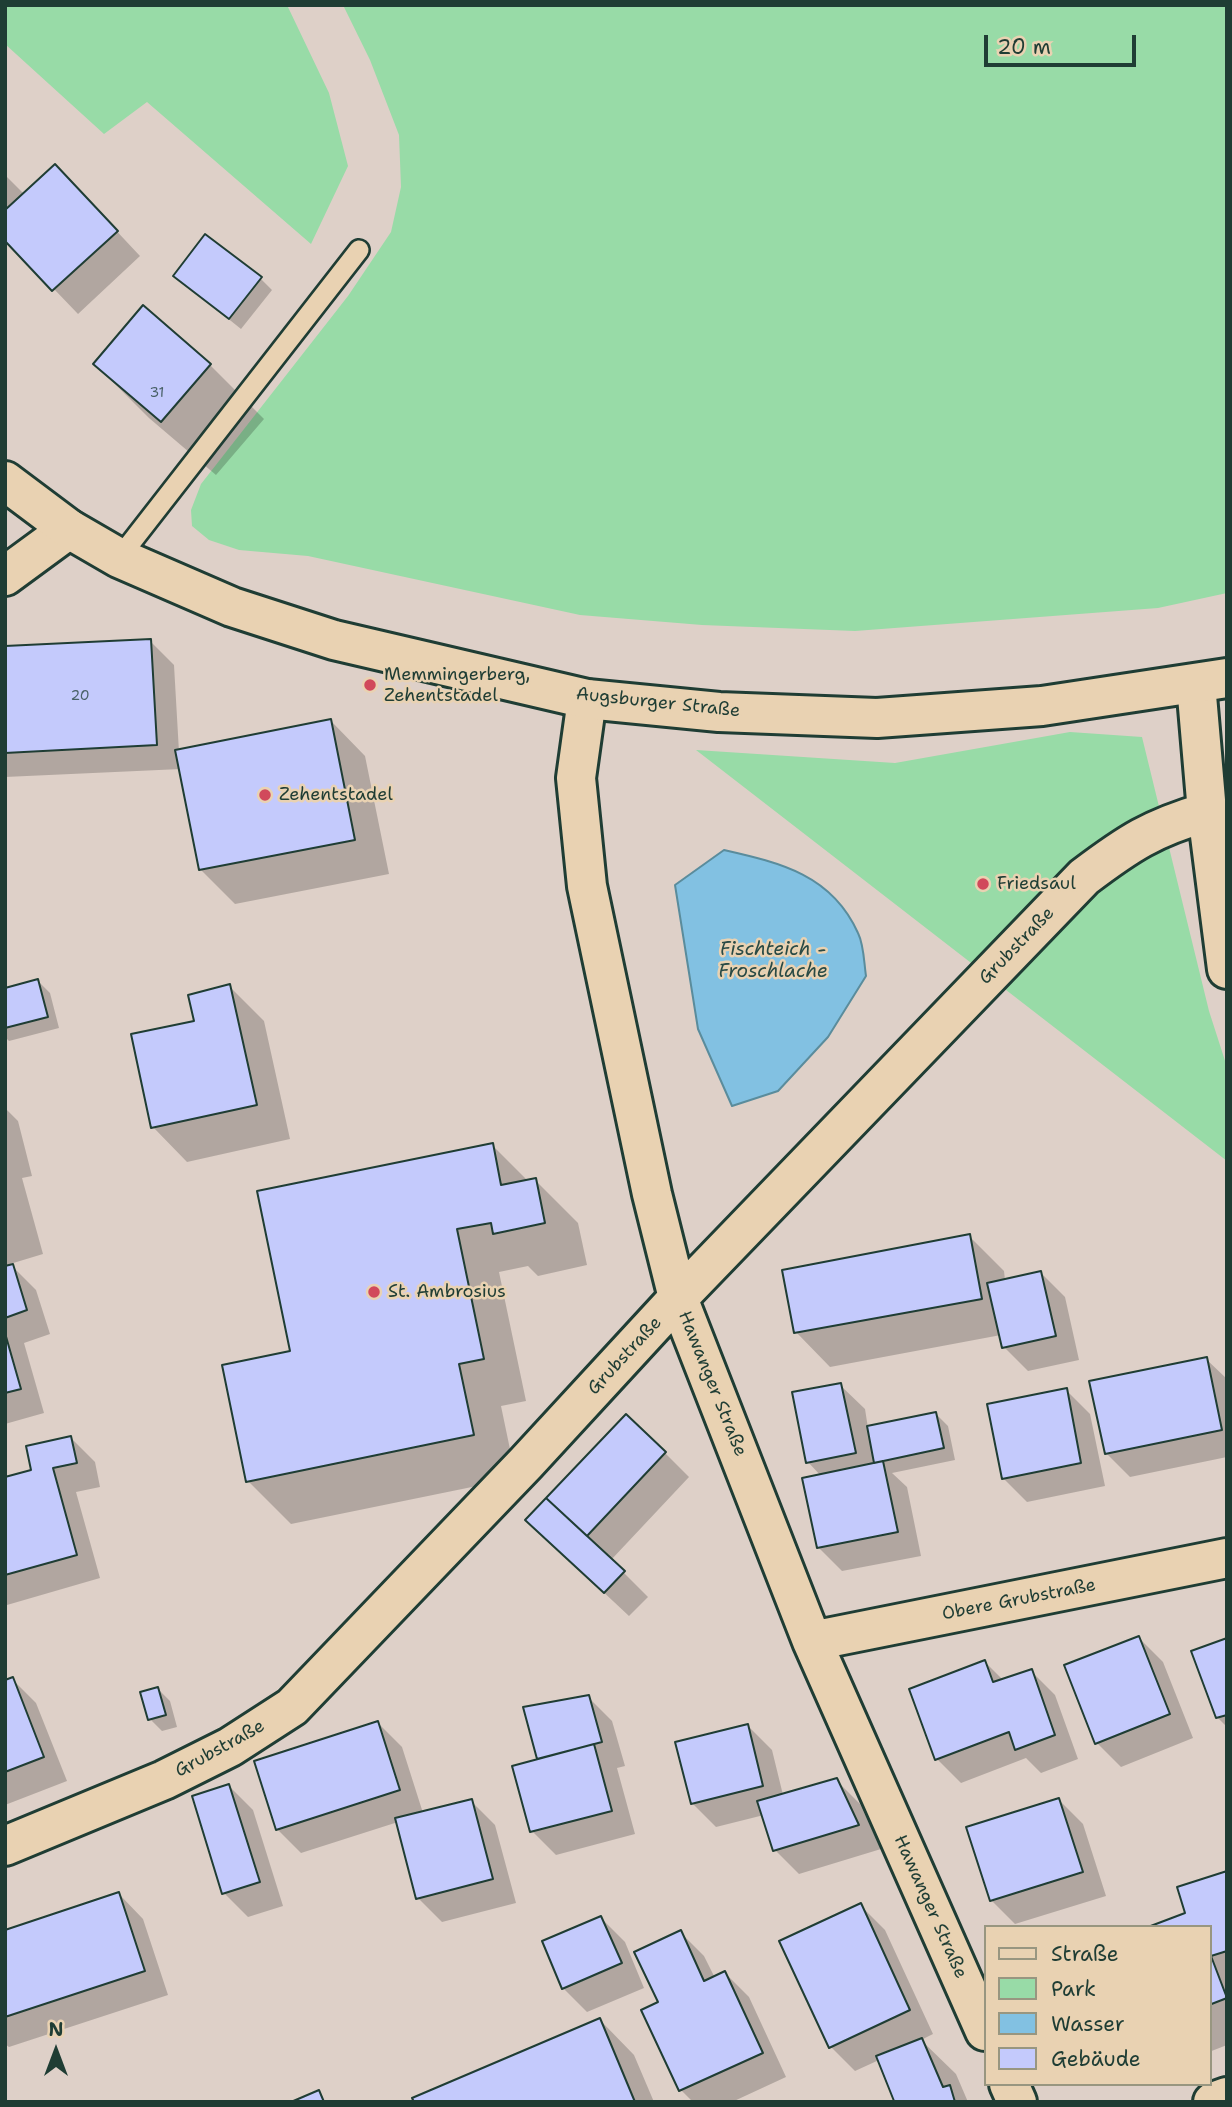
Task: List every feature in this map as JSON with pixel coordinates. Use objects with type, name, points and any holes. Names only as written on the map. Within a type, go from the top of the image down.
[{"type":"street","name":"Augsburger Straße","points":[[5,481],[69,529],[119,558],[232,607],[334,640],[587,699],[719,712],[877,718],[1042,706],[1211,681]]},
{"type":"street","points":[[5,576],[69,529]]},
{"type":"street","points":[[1211,681],[1207,812],[1227,969]]},
{"type":"street","name":"Hawanger Straße","points":[[587,699],[576,778],[587,886],[652,1194],[678,1298],[812,1641],[984,2029]]},
{"type":"street","name":"Grubstraße","points":[[5,1846],[164,1780],[230,1747],[292,1707],[678,1298],[1084,877],[1127,845],[1161,826],[1207,812]]},
{"type":"street","name":"Obere Grubstraße","points":[[812,1641],[1227,1558]]},
{"type":"street","points":[[1010,2086],[1017,2102]]},
{"type":"street","points":[[1213,2102],[1227,2097]]},
{"type":"lane","points":[[119,558],[359,250]]},
{"type":"green space","points":[[5,5],[287,5],[329,93],[348,166],[311,244],[147,102],[104,134],[5,44]]},
{"type":"green space","points":[[343,5],[1227,5],[1227,593],[1158,608],[855,631],[702,625],[580,615],[308,556],[239,550],[209,540],[192,526],[191,510],[201,484],[348,296],[391,232],[401,187],[399,135],[370,60]]},
{"type":"green space","points":[[1070,732],[1142,737],[1209,1011],[1227,1067],[1227,1161],[696,750],[895,763]]},
{"type":"water","name":"Fischteich - Froschlache","points":[[724,850],[785,867],[803,875],[834,897],[847,913],[860,938],[866,976],[828,1037],[778,1091],[732,1106],[698,1029],[675,885]]},
{"type":"building","points":[[55,164],[118,231],[52,291],[5,241],[5,210]]},
{"type":"building","points":[[205,234],[262,277],[229,319],[173,276]]},
{"type":"building","points":[[143,305],[211,364],[161,422],[93,364]]},
{"type":"building","points":[[151,639],[157,745],[5,753],[5,646]]},
{"type":"building","name":"Zehentstadel","points":[[331,719],[355,840],[199,870],[175,750]]},
{"type":"building","points":[[38,979],[48,1017],[5,1028],[5,988]]},
{"type":"building","points":[[230,984],[257,1105],[151,1128],[131,1034],[194,1021],[188,995]]},
{"type":"building","name":"St. Ambrosius","points":[[493,1143],[501,1185],[536,1178],[545,1223],[493,1234],[491,1223],[457,1229],[484,1359],[459,1364],[474,1435],[246,1482],[222,1365],[290,1351],[257,1191]]},
{"type":"building","points":[[970,1234],[982,1299],[794,1333],[782,1270]]},
{"type":"building","points":[[13,1264],[27,1310],[5,1318],[5,1266]]},
{"type":"building","points":[[1041,1271],[1056,1336],[1002,1348],[987,1283]]},
{"type":"building","points":[[5,1333],[21,1389],[5,1393]]},
{"type":"building","points":[[1207,1357],[1222,1430],[1105,1454],[1089,1381]]},
{"type":"building","points":[[841,1383],[856,1453],[806,1463],[792,1392]]},
{"type":"building","points":[[1067,1388],[1081,1463],[1002,1479],[987,1404]]},
{"type":"building","points":[[936,1412],[944,1448],[874,1463],[867,1426]]},
{"type":"building","points":[[626,1414],[666,1452],[587,1536],[546,1498]]},
{"type":"building","points":[[71,1436],[77,1463],[53,1468],[77,1555],[5,1575],[5,1477],[31,1470],[26,1446]]},
{"type":"building","points":[[883,1461],[898,1532],[817,1548],[802,1478]]},
{"type":"building","points":[[546,1498],[625,1571],[604,1593],[525,1520]]},
{"type":"building","points":[[1139,1636],[1170,1714],[1095,1744],[1064,1665]]},
{"type":"building","points":[[1227,1638],[1227,1715],[1216,1718],[1191,1651]]},
{"type":"building","points":[[985,1660],[993,1682],[1032,1669],[1055,1735],[1015,1750],[1009,1732],[935,1760],[909,1689]]},
{"type":"building","points":[[13,1677],[44,1757],[5,1772],[5,1680]]},
{"type":"building","points":[[158,1687],[166,1715],[148,1720],[140,1692]]},
{"type":"building","points":[[589,1695],[602,1742],[537,1759],[523,1707]]},
{"type":"building","points":[[378,1721],[400,1790],[276,1830],[254,1761]]},
{"type":"building","points":[[748,1724],[763,1786],[691,1804],[675,1742]]},
{"type":"building","points":[[594,1744],[612,1811],[530,1832],[512,1766]]},
{"type":"building","points":[[837,1778],[859,1825],[773,1851],[757,1801]]},
{"type":"building","points":[[229,1784],[260,1882],[222,1894],[192,1796]]},
{"type":"building","points":[[1059,1798],[1083,1872],[990,1901],[966,1827]]},
{"type":"building","points":[[472,1799],[493,1879],[416,1899],[395,1818]]},
{"type":"building","points":[[1227,1871],[1227,1951],[1211,1956],[1211,1925],[1153,1925],[1185,1913],[1177,1887]]},
{"type":"building","points":[[119,1892],[145,1971],[5,2017],[5,1930]]},
{"type":"building","points":[[861,1903],[910,2010],[829,2048],[779,1941]]},
{"type":"building","points":[[601,1916],[622,1963],[562,1989],[542,1941]]},
{"type":"building","points":[[681,1930],[704,1981],[725,1971],[763,2053],[679,2091],[641,2010],[658,2002],[634,1952]]},
{"type":"building","points":[[1211,1956],[1227,1998],[1211,2004]]},
{"type":"building","points":[[600,2018],[635,2102],[414,2102],[412,2098]]},
{"type":"building","points":[[922,2038],[943,2087],[950,2085],[955,2102],[891,2102],[894,2101],[876,2056]]},
{"type":"building","points":[[319,2090],[324,2102],[291,2102]]},
{"type":"place","name":"Memmingerberg, Zehentstadel","points":[[370,685]]},
{"type":"place","name":"Zehentstadel","points":[[265,795]]},
{"type":"place","name":"Friedsaul","points":[[983,884]]},
{"type":"place","name":"St. Ambrosius","points":[[374,1292]]}]
